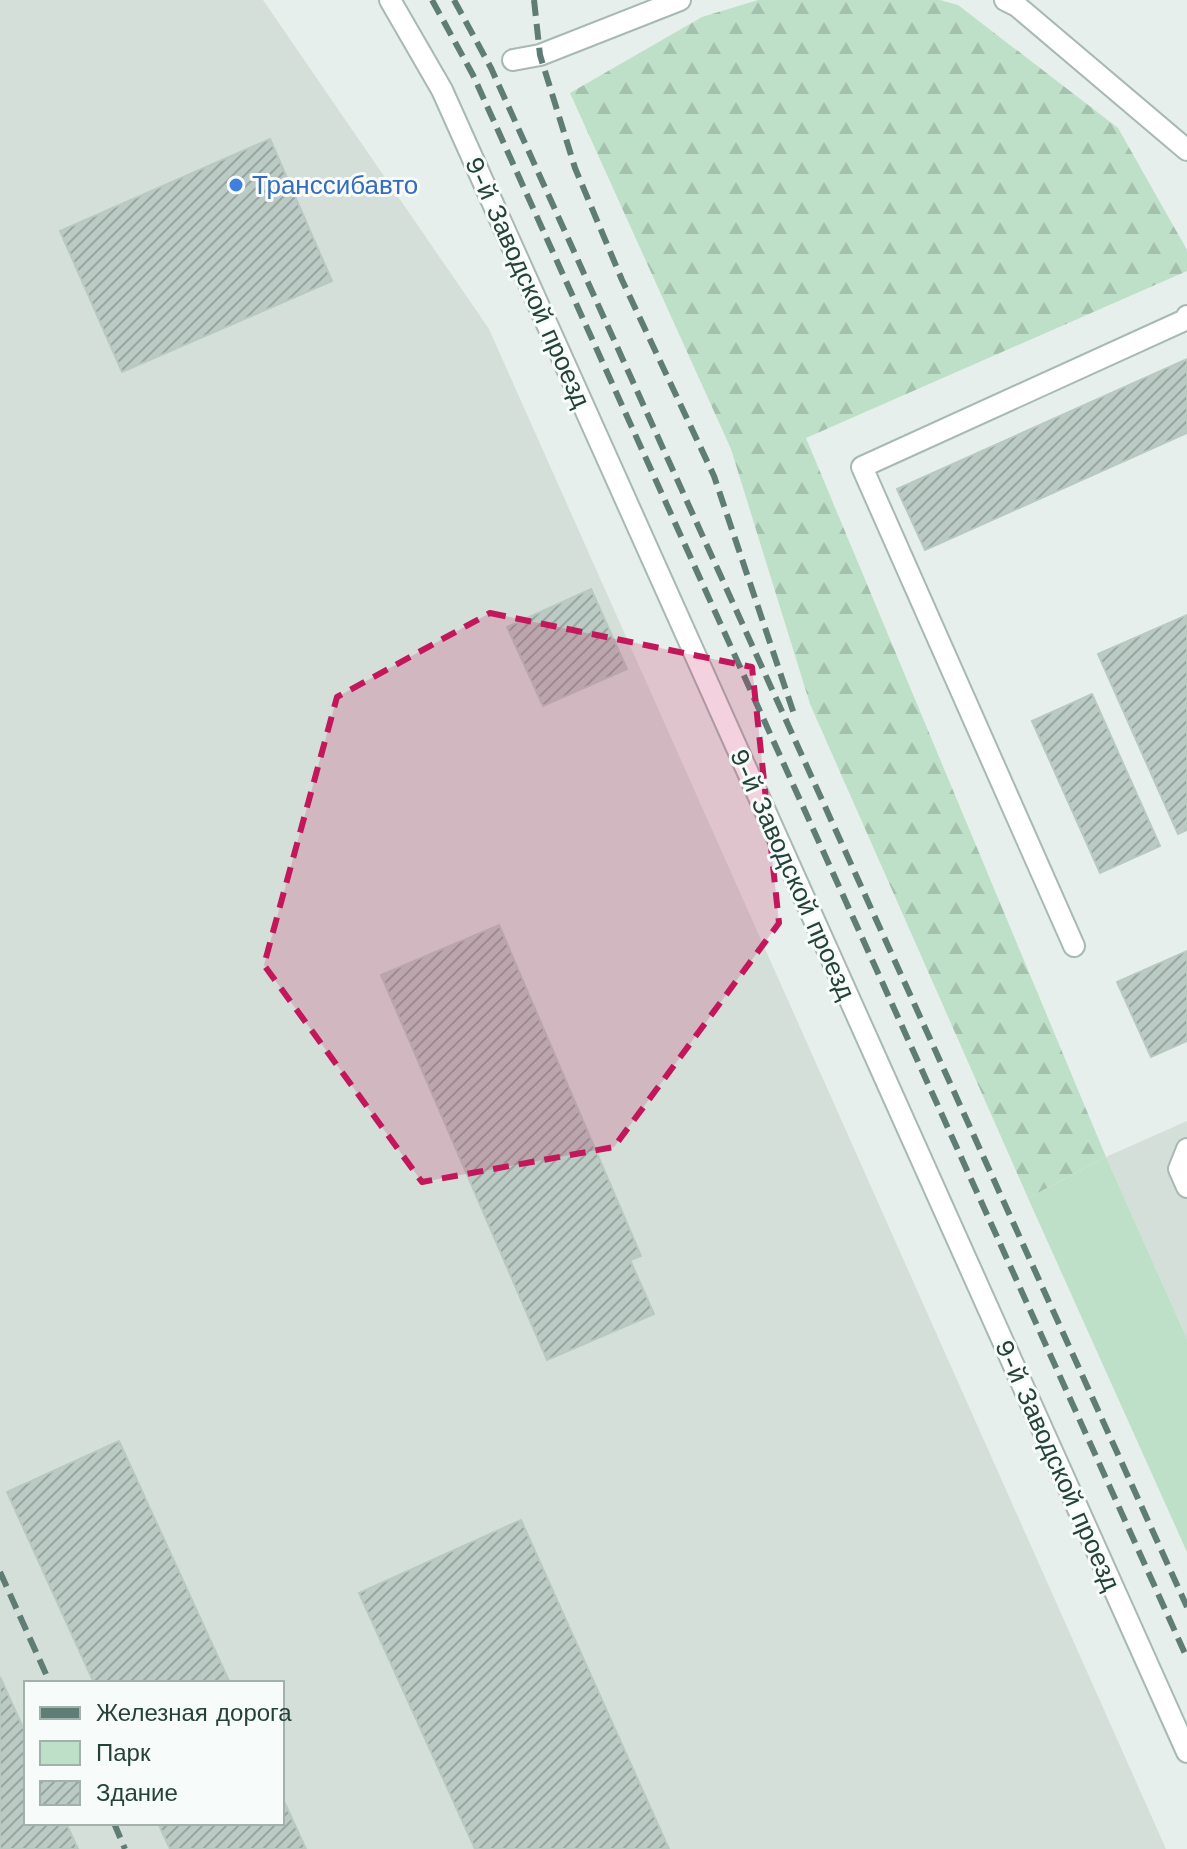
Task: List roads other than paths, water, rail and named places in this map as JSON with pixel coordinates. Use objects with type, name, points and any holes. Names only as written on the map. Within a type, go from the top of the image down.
[{"type":"lane","name":"9-й Заводской проезд","points":[[390,0],[442,90],[1187,1752]]},
{"type":"lane","points":[[513,60],[540,55],[680,0]]},
{"type":"lane","points":[[1005,0],[1017,6],[1187,150]]},
{"type":"lane","points":[[1074,946],[862,467],[1185,320],[1187,316]]},
{"type":"lane","points":[[1187,1149],[1179,1169],[1187,1187]]},
{"type":"railway","points":[[432,0],[473,75],[1187,1658]]},
{"type":"railway","points":[[454,0],[491,68],[1187,1607]]},
{"type":"railway","points":[[534,0],[540,55],[575,168],[622,280],[714,476],[795,717]]},
{"type":"railway","points":[[0,1572],[49,1681]]},
{"type":"railway","points":[[115,1825],[125,1849]]},
{"type":"place","name":"Транссибавто","points":[[236,185]]}]
